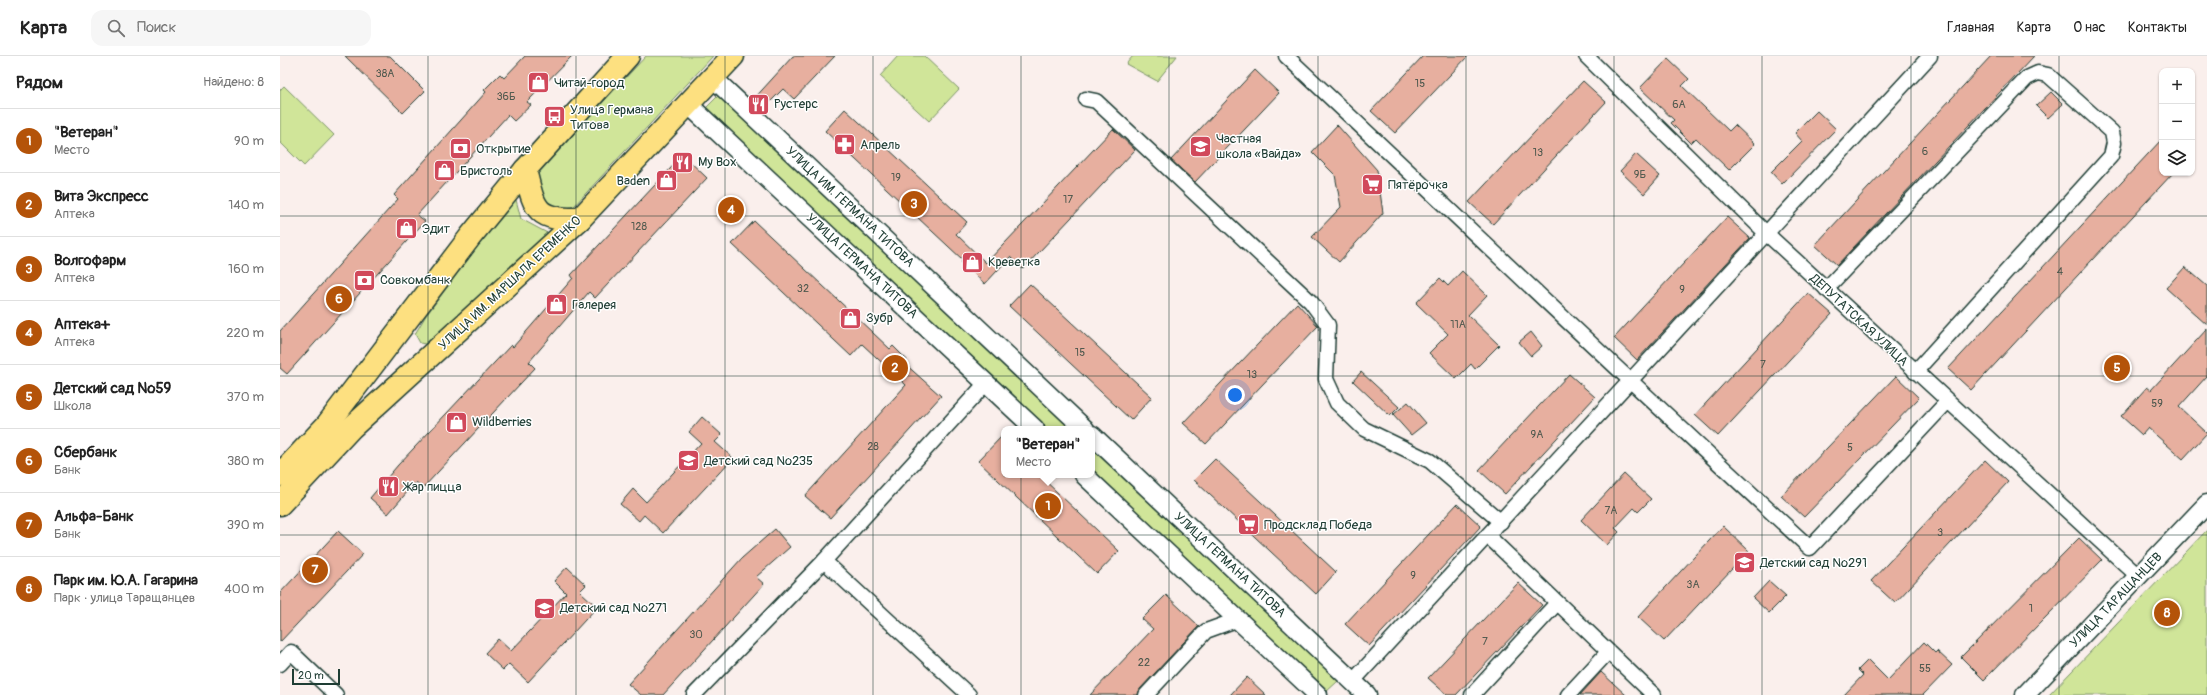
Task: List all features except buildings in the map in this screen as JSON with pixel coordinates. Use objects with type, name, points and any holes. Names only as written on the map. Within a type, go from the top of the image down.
[{"type":"highway","points":[[280,475],[327,425],[470,237],[525,170],[628,56]]},
{"type":"highway","name":"УЛИЦА ИМ. МАРШАЛА ЕРЕМЕНКО","points":[[280,504],[351,428],[580,219],[733,56]]},
{"type":"highway","points":[[525,170],[532,200],[542,214],[557,220],[580,219]]},
{"type":"street","points":[[1286,56],[1454,213],[1630,382],[1810,548],[1947,402]]},
{"type":"street","name":"ДЕПУТАТСКАЯ УЛИЦА","points":[[1586,56],[1766,233],[1947,402],[2139,576]]},
{"type":"street","points":[[1356,689],[1488,536],[1930,56]]},
{"type":"street","points":[[1826,289],[2027,78],[2038,73],[2048,75],[2112,132],[2114,143],[2111,156],[1915,372]]},
{"type":"street","name":"УЛИЦА ИМ. ГЕРМАНА ТИТОВА","points":[[712,77],[1082,426]]},
{"type":"street","points":[[1086,99],[1096,101],[1311,302],[1328,325],[1326,379],[1337,402],[1364,429],[1430,461],[1501,522]]},
{"type":"street","name":"УЛИЦА ГЕРМАНА ТИТОВА","points":[[688,104],[1032,426]]},
{"type":"street","points":[[694,695],[824,561],[986,383]]},
{"type":"street","name":"УЛИЦА ГЕРМАНА ТИТОВА","points":[[1095,438],[1356,689]]},
{"type":"street","points":[[1087,478],[1239,619],[1318,695]]},
{"type":"street","name":"УЛИЦА ТАРАЩАНЦЕВ","points":[[2025,695],[2207,504]]},
{"type":"street","points":[[1488,536],[1654,695]]},
{"type":"street","points":[[824,561],[969,695]]},
{"type":"street","points":[[1472,695],[1557,603]]},
{"type":"street","points":[[1146,695],[1206,632],[1239,619]]},
{"type":"street","points":[[280,664],[291,652],[336,695]]},
{"type":"street","points":[[1568,695],[1608,652]]},
{"type":"green space","points":[[646,56],[713,56],[574,206],[558,211],[546,206],[536,174]]},
{"type":"green space","points":[[898,56],[924,56],[959,89],[929,121],[880,76]]},
{"type":"green space","points":[[1133,56],[1177,56],[1157,81],[1126,64]]},
{"type":"green space","points":[[284,86],[334,135],[304,166],[280,142],[280,90]]},
{"type":"green space","points":[[718,96],[1068,426],[1041,426],[705,109]]},
{"type":"green space","points":[[515,196],[521,219],[551,235],[430,345],[420,343],[415,334],[425,317]]},
{"type":"green space","points":[[1095,452],[1338,681],[1325,693],[1095,477]]},
{"type":"green space","points":[[2207,530],[2207,695],[2049,695]]},
{"type":"place","name":"Читай-город","points":[[538,83]]},
{"type":"place","name":"Рустерс","points":[[759,104]]},
{"type":"place","name":"Улица Германа Титова","points":[[555,117]]},
{"type":"place","name":"Апрель","points":[[845,145]]},
{"type":"place","name":"Частная школа «Вайда»","points":[[1200,146]]},
{"type":"place","name":"Открытие","points":[[461,149]]},
{"type":"place","name":"My Box","points":[[682,162]]},
{"type":"place","name":"Бристоль","points":[[445,171]]},
{"type":"place","name":"Baden","points":[[666,181]]},
{"type":"place","name":"Пятёрочка","points":[[1372,185]]},
{"type":"place","name":"Волгофарм","points":[[914,204]]},
{"type":"place","name":"Аптека+","points":[[731,210]]},
{"type":"place","name":"Эдит","points":[[406,229]]},
{"type":"place","name":"Креветка","points":[[972,262]]},
{"type":"place","name":"Совкомбанк","points":[[364,280]]},
{"type":"place","name":"Сбербанк","points":[[339,299]]},
{"type":"place","name":"Галерея","points":[[557,305]]},
{"type":"place","name":"Зубр","points":[[850,318]]},
{"type":"place","name":"Вита Экспресс","points":[[895,368]]},
{"type":"place","name":"Детский сад №59","points":[[2117,368]]},
{"type":"place","name":"Wildberries","points":[[456,422]]},
{"type":"place","name":"Детский сад №235","points":[[689,461]]},
{"type":"place","name":"Жар пицца","points":[[389,487]]},
{"type":"place","name":"\"Ветеран\"","points":[[1048,506]]},
{"type":"place","name":"Продсклад Победа","points":[[1248,525]]},
{"type":"place","name":"Детский сад №291","points":[[1745,563]]},
{"type":"place","name":"Альфа-Банк","points":[[315,570]]},
{"type":"place","name":"Детский сад №271","points":[[545,608]]},
{"type":"place","name":"Парк им. Ю.А. Гагарина","points":[[2167,613]]}]
